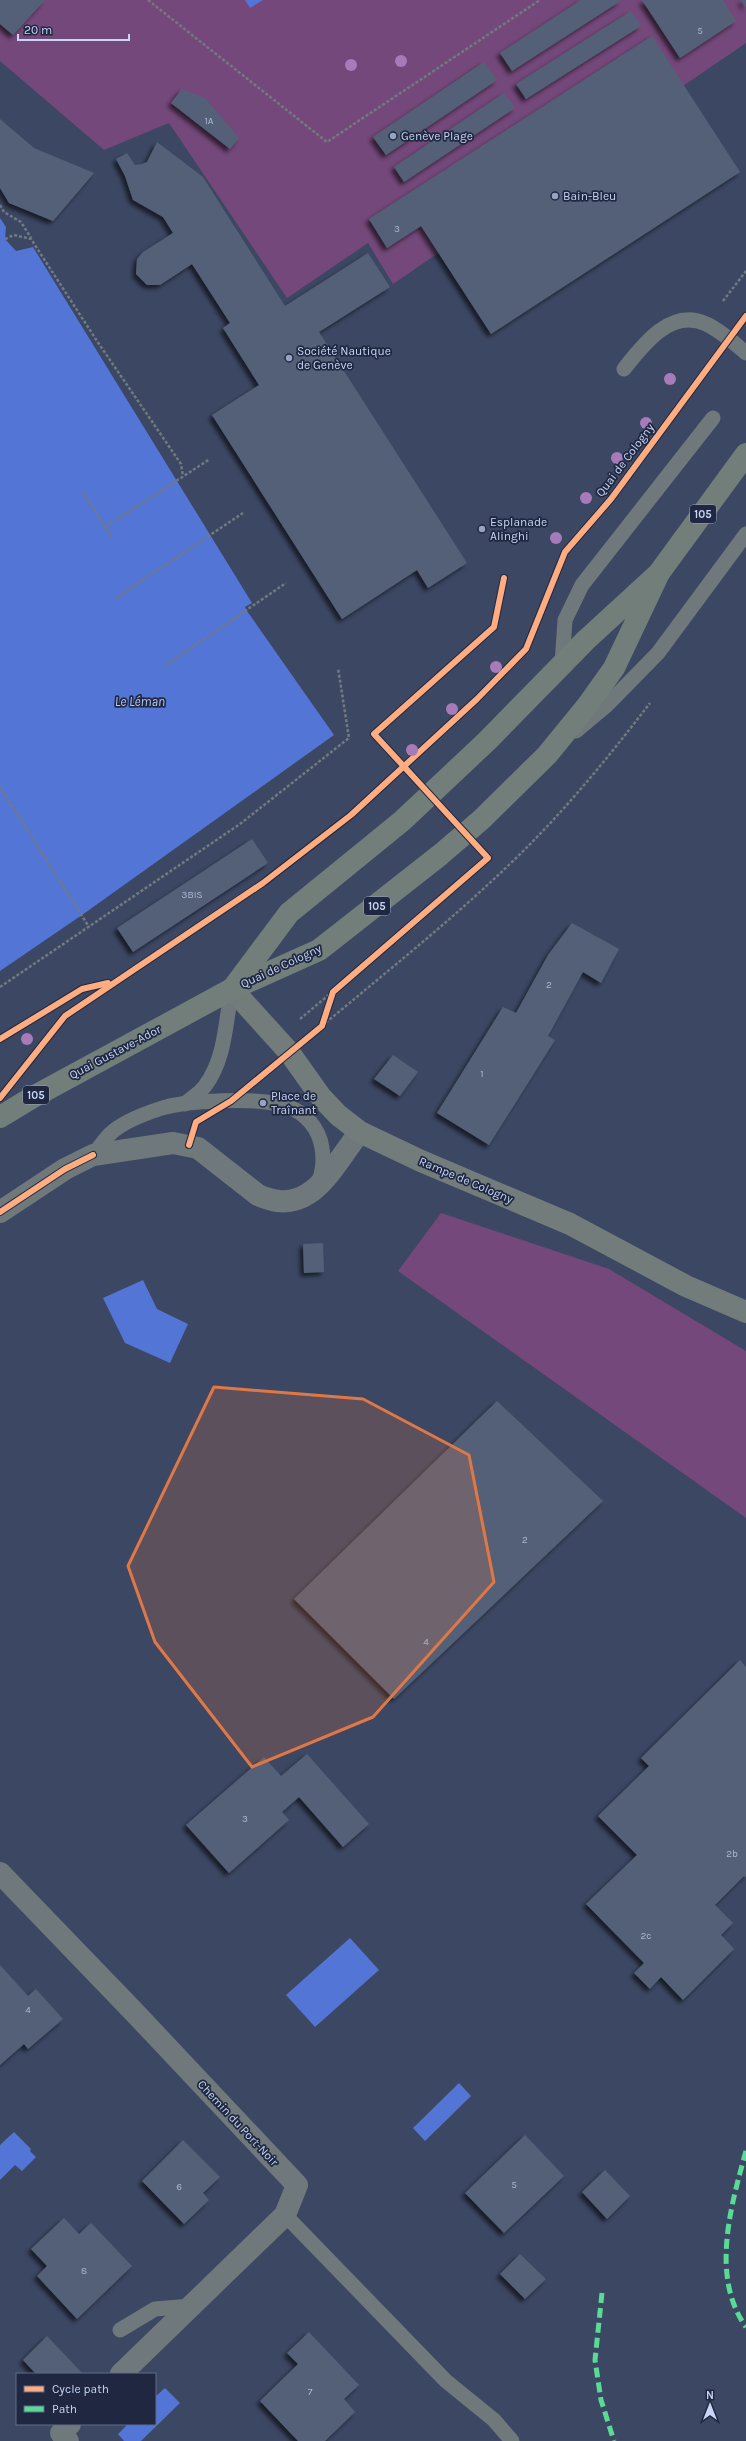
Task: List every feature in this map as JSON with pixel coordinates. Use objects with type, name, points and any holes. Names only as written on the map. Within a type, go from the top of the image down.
[{"type":"main road","name":"Quai de Cologny","points":[[232,989],[289,913],[402,821],[487,741],[562,664],[659,573],[746,454]]},
{"type":"main road","name":"Quai de Cologny","points":[[232,989],[319,950],[440,855],[482,819],[548,755],[614,668],[659,573]]},
{"type":"main road","name":"Quai Gustave-Ador","points":[[0,1116],[232,989]]},
{"type":"street","name":"Rampe de Cologny","points":[[232,989],[289,1052],[320,1097],[338,1115],[360,1132],[409,1156],[570,1224],[686,1286],[746,1312]]},
{"type":"street","points":[[0,1212],[65,1169],[93,1155],[145,1146],[189,1145],[209,1155],[258,1195],[267,1199],[279,1201],[298,1200],[315,1190],[360,1132]]},
{"type":"street","name":"Chemin du Port-Noir","points":[[0,1873],[135,2013],[296,2185],[285,2215],[122,2373]]},
{"type":"street","points":[[68,2441],[61,2433],[69,2425]]},
{"type":"lane","points":[[624,369],[651,338],[666,327],[682,321],[706,324],[746,353]]},
{"type":"lane","points":[[562,664],[565,620],[582,585],[713,418]]},
{"type":"lane","points":[[548,755],[607,706],[658,653],[746,534]]},
{"type":"lane","points":[[185,1104],[204,1087],[215,1071],[222,1052],[232,989]]},
{"type":"lane","points":[[93,1155],[111,1133],[136,1118],[161,1108],[185,1104],[231,1101],[286,1106],[305,1116],[315,1127],[321,1140],[323,1164],[320,1178],[315,1190]]},
{"type":"lane","points":[[285,2215],[446,2381],[494,2420],[512,2441]]},
{"type":"lane","points":[[120,2330],[155,2309],[191,2306]]},
{"type":"path","points":[[148,0],[327,142],[540,0]]},
{"type":"path","points":[[0,205],[4,212],[21,222],[97,341],[181,464],[183,476]]},
{"type":"path","points":[[5,239],[14,235],[31,238]]},
{"type":"path","points":[[706,324],[746,271]]},
{"type":"path","points":[[105,527],[210,459]]},
{"type":"path","points":[[83,492],[112,538]]},
{"type":"path","points":[[116,598],[243,513]]},
{"type":"path","points":[[399,714],[498,626],[504,578]]},
{"type":"path","points":[[166,665],[286,583]]},
{"type":"path","points":[[108,986],[263,882],[351,815],[477,699],[526,649],[534,622]]},
{"type":"path","points":[[0,987],[240,824],[349,738],[338,668]]},
{"type":"path","points":[[289,1052],[472,900],[514,860],[577,794],[651,702]]},
{"type":"path","points":[[0,787],[89,927]]},
{"type":"path","points":[[329,1006],[333,992],[431,909]]},
{"type":"path","points":[[322,1026],[327,1012]]},
{"type":"highlighted area","points":[[214,1387],[363,1399],[469,1455],[494,1582],[373,1717],[252,1767],[155,1642],[128,1566]]},
{"type":"shaded area","name":"Genève Plage","points":[[0,0],[746,0],[746,43],[393,284],[368,243],[287,298],[169,123],[104,150],[0,61]]},
{"type":"shaded area","points":[[441,1213],[609,1269],[746,1351],[746,1518],[398,1271]]},
{"type":"water","points":[[245,0],[263,0],[250,8]]},
{"type":"water","name":"Le Léman","points":[[0,218],[6,227],[5,239],[16,251],[33,247],[252,603],[245,607],[247,611],[334,735],[82,915],[0,971]]},
{"type":"water","points":[[143,1280],[157,1309],[188,1324],[170,1363],[125,1343],[103,1298]]},
{"type":"water","points":[[350,1938],[379,1970],[315,2027],[286,1995]]},
{"type":"water","points":[[459,2083],[471,2096],[425,2141],[413,2128]]},
{"type":"water","points":[[14,2132],[31,2149],[30,2151],[36,2157],[22,2171],[15,2165],[0,2180],[0,2145]]},
{"type":"water","points":[[165,2388],[180,2403],[141,2441],[124,2441],[118,2434],[127,2425],[156,2425],[156,2396]]},
{"type":"building","points":[[0,0],[45,0],[13,35],[0,24]]},
{"type":"building","points":[[581,0],[622,0],[512,71],[500,53]]},
{"type":"building","points":[[642,0],[723,0],[736,21],[680,58]]},
{"type":"building","points":[[741,0],[746,0],[746,8]]},
{"type":"building","points":[[631,11],[641,26],[526,99],[516,84]]},
{"type":"building","name":"Bain-Bleu","points":[[652,36],[740,172],[491,334],[421,226],[387,248],[369,219]]},
{"type":"building","points":[[484,62],[497,80],[386,155],[373,137]]},
{"type":"building","points":[[182,89],[205,98],[239,138],[230,149],[171,103]]},
{"type":"building","points":[[504,93],[515,108],[404,182],[394,167]]},
{"type":"building","points":[[0,119],[34,148],[94,173],[53,221],[9,203],[0,188]]},
{"type":"building","name":"Société Nautique de Genève","points":[[157,142],[203,177],[285,306],[368,253],[390,287],[319,332],[467,563],[428,588],[417,570],[342,619],[212,415],[259,385],[223,328],[230,323],[192,264],[160,285],[147,285],[136,274],[137,259],[143,252],[173,233],[163,217],[133,200],[125,176],[116,159],[127,153],[135,165],[147,162]]},
{"type":"building","points":[[252,839],[268,863],[133,952],[117,928]]},
{"type":"building","points":[[572,923],[619,949],[601,983],[583,972],[548,1036],[555,1040],[489,1145],[437,1113],[503,1007],[516,1013],[548,955]]},
{"type":"building","points":[[393,1055],[418,1072],[400,1096],[374,1079]]},
{"type":"building","points":[[323,1243],[324,1272],[304,1273],[303,1244]]},
{"type":"building","points":[[497,1401],[603,1501],[394,1699],[294,1599]]},
{"type":"building","points":[[740,1660],[746,1667],[746,1877],[744,1876],[715,1905],[733,1923],[721,1935],[734,1949],[683,2000],[661,1977],[650,1989],[634,1973],[644,1963],[586,1904],[637,1855],[598,1816],[649,1766],[641,1758]]},
{"type":"building","points":[[307,1754],[369,1824],[343,1847],[299,1797],[282,1812],[289,1820],[229,1873],[186,1825],[264,1757],[281,1776]]},
{"type":"building","points":[[0,1965],[28,1996],[36,1989],[63,2019],[28,2049],[24,2044],[0,2065]]},
{"type":"building","points":[[525,2135],[564,2176],[504,2233],[465,2193]]},
{"type":"building","points":[[183,2140],[220,2177],[203,2193],[209,2200],[184,2224],[142,2181]]},
{"type":"building","points":[[605,2170],[630,2196],[607,2219],[582,2192]]},
{"type":"building","points":[[64,2218],[79,2234],[91,2223],[132,2266],[77,2319],[37,2276],[47,2266],[31,2249]]},
{"type":"building","points":[[520,2254],[546,2279],[525,2299],[500,2274]]},
{"type":"building","points":[[309,2332],[359,2385],[344,2399],[355,2412],[325,2441],[298,2441],[260,2401],[298,2364],[287,2353]]},
{"type":"building","points":[[47,2336],[82,2373],[35,2373],[23,2360]]},
{"type":"marked path","points":[[746,2151],[730,2217],[726,2264],[729,2286],[735,2307],[746,2327]]},
{"type":"marked path","points":[[602,2293],[595,2360],[601,2400],[614,2441]]},
{"type":"cycle path","points":[[0,1098],[65,1016],[263,883],[351,815],[477,699],[526,649],[565,552],[611,499],[746,316]]},
{"type":"cycle path","points":[[189,1145],[196,1122],[231,1101],[322,1026],[333,992],[488,858],[374,734],[494,627],[504,578]]},
{"type":"cycle path","points":[[0,1039],[82,989],[108,983]]},
{"type":"cycle path","points":[[0,1212],[65,1169],[93,1155]]},
{"type":"place","name":"Genève Plage","points":[[393,136]]},
{"type":"place","name":"Bain-Bleu","points":[[555,196]]},
{"type":"place","name":"Société Nautique de Genève","points":[[289,358]]},
{"type":"place","name":"Esplanade Alinghi","points":[[482,529]]},
{"type":"place","name":"Place de Traînant","points":[[263,1103]]}]
